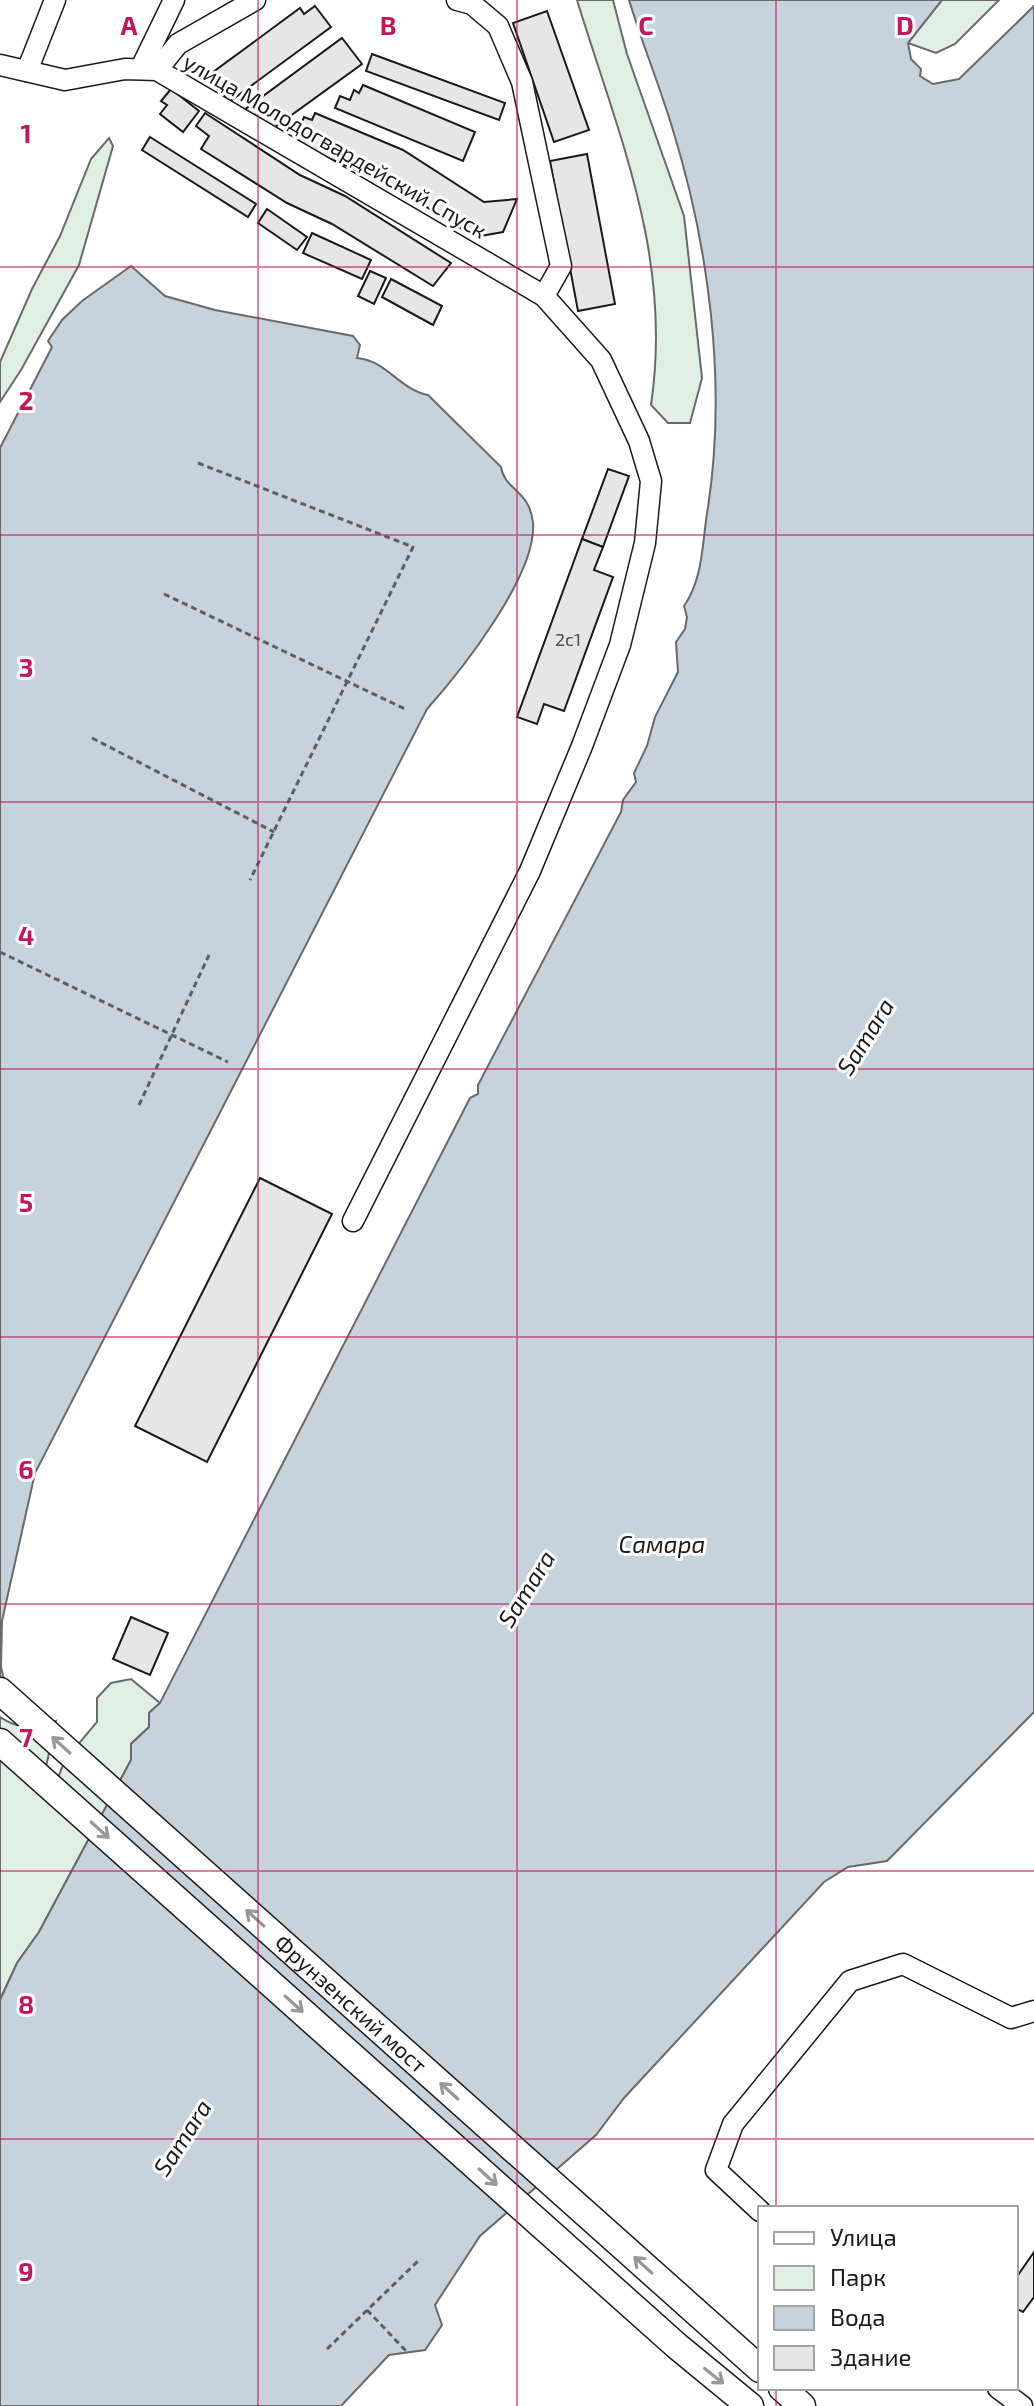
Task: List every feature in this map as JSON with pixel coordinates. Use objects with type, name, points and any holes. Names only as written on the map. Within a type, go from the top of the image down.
[{"type":"main road","name":"Фрунзенский мост","points":[[0,1691],[758,2367]]},
{"type":"main road","name":"Фрунзенский мост","points":[[0,1742],[677,2346],[750,2406]]},
{"type":"main road","points":[[784,2390],[802,2406]]},
{"type":"street","points":[[27,71],[55,0]]},
{"type":"street","points":[[149,69],[174,0]]},
{"type":"street","points":[[0,65],[65,80],[149,69],[178,44],[255,0]]},
{"type":"street","points":[[457,0],[472,4],[498,26],[522,82],[561,266],[544,296]]},
{"type":"street","name":"улица Молодогвардейский Спуск","points":[[149,69],[544,296],[601,360],[639,441],[651,481],[645,543],[620,645],[530,871],[353,1221]]},
{"type":"street","points":[[758,2209],[716,2170],[733,2124],[850,1981],[903,1964],[1011,2018],[1034,2011]]},
{"type":"street","points":[[1001,2390],[1022,2406]]},
{"type":"path","points":[[198,463],[413,547],[250,880]]},
{"type":"path","points":[[164,594],[405,709]]},
{"type":"path","points":[[92,738],[274,832]]},
{"type":"path","points":[[0,952],[228,1062]]},
{"type":"path","points":[[139,1105],[209,955]]},
{"type":"path","points":[[327,2349],[418,2261]]},
{"type":"path","points":[[367,2310],[408,2353]]},
{"type":"green space","points":[[577,0],[613,0],[627,54],[684,216],[702,378],[690,423],[668,423],[651,405],[656,351],[655,299],[648,248],[625,150]]},
{"type":"green space","points":[[942,0],[999,0],[955,44],[936,53],[908,43]]},
{"type":"green space","points":[[109,138],[113,146],[79,265],[0,402],[0,362],[32,289],[60,236],[91,159]]},
{"type":"green space","points":[[131,1679],[160,1703],[149,1713],[149,1727],[131,1744],[131,1760],[39,1932],[17,1963],[0,2000],[0,1717],[27,1727],[56,1721],[44,1776],[56,1783],[65,1760],[97,1722],[97,1698],[111,1683]]},
{"type":"water","name":"Самара","points":[[629,0],[942,0],[908,43],[911,59],[921,69],[920,76],[933,84],[959,79],[1034,6],[1034,1712],[887,1861],[848,1867],[824,1882],[624,2098],[596,2135],[480,2236],[435,2305],[442,2325],[425,2350],[389,2355],[341,2406],[0,2406],[0,2000],[17,1963],[39,1932],[131,1760],[131,1744],[149,1727],[149,1713],[160,1703],[470,1098],[478,1094],[478,1085],[621,812],[623,800],[636,782],[634,773],[647,746],[655,717],[678,672],[676,642],[685,629],[687,617],[684,606],[699,571],[708,507],[716,412],[715,364],[705,267],[685,172]]},
{"type":"water","points":[[131,266],[165,296],[215,310],[353,336],[360,345],[357,358],[376,364],[409,387],[428,395],[501,467],[507,481],[527,504],[533,523],[531,544],[510,595],[477,647],[427,709],[35,1473],[2,1621],[1,1667],[6,1689],[0,1699],[0,448],[52,347],[48,341],[62,320],[82,301]]},
{"type":"building","points":[[315,6],[331,27],[229,102],[209,75],[300,8],[304,14]]},
{"type":"building","points":[[547,11],[589,130],[554,142],[513,23]]},
{"type":"building","points":[[342,38],[362,64],[268,132],[255,115],[250,119],[244,110]]},
{"type":"building","points":[[372,54],[505,103],[499,120],[366,71]]},
{"type":"building","points":[[363,85],[475,132],[463,161],[335,108],[340,96],[350,100],[354,90],[359,93]]},
{"type":"building","points":[[171,89],[199,111],[183,132],[160,114],[167,105],[161,101]]},
{"type":"building","points":[[205,113],[300,175],[345,196],[451,263],[433,286],[332,224],[287,203],[201,149],[209,136],[196,126]]},
{"type":"building","points":[[315,113],[403,150],[484,202],[517,199],[503,232],[475,237],[389,184],[293,143],[304,117],[312,120]]},
{"type":"building","points":[[150,137],[256,204],[248,217],[142,150]]},
{"type":"building","points":[[587,154],[615,304],[578,311],[550,161]]},
{"type":"building","points":[[267,209],[307,237],[297,250],[258,223]]},
{"type":"building","points":[[312,233],[371,260],[362,279],[303,253]]},
{"type":"building","points":[[370,271],[386,278],[374,304],[358,296]]},
{"type":"building","points":[[391,279],[442,306],[433,325],[382,297]]},
{"type":"building","points":[[608,469],[629,476],[603,547],[582,539]]},
{"type":"building","points":[[582,539],[603,547],[594,570],[613,577],[564,711],[544,704],[537,724],[517,717]]},
{"type":"building","points":[[260,1178],[332,1214],[207,1462],[135,1426]]},
{"type":"building","points":[[131,1617],[168,1633],[150,1675],[113,1659]]},
{"type":"building","points":[[1034,2252],[1034,2297],[1023,2312],[1018,2309],[1018,2275]]},
{"type":"water label","name":"Samara","points":[[866,1037]]},
{"type":"water label","name":"Samara","points":[[527,1589]]},
{"type":"water label","name":"Samara","points":[[183,2138]]}]
